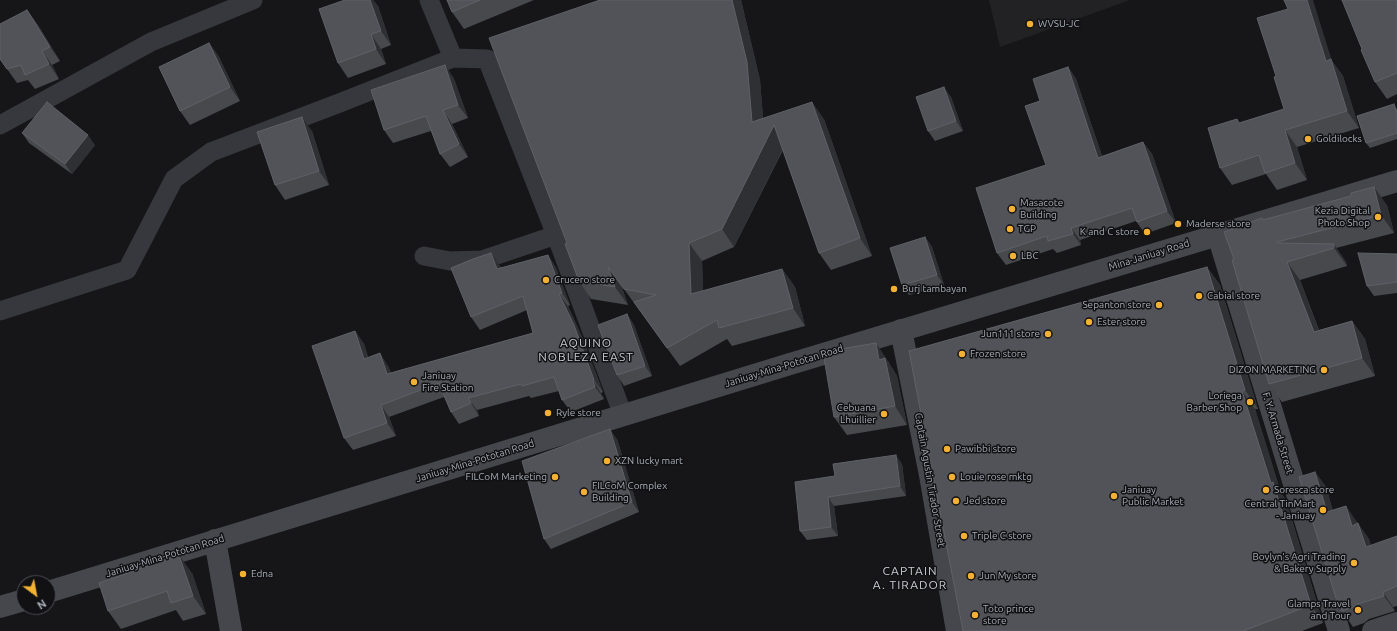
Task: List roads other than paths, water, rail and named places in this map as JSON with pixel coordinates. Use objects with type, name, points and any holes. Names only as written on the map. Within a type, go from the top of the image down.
[{"type":"main road","name":"Mina-Janiuay Road","points":[[901,330],[1397,181]]},
{"type":"main road","name":"F. Y. Armada Street","points":[[1218,235],[1339,631]]},
{"type":"main road","name":"Janiuay-Mina-Pototan Road","points":[[56,590],[901,330]]},
{"type":"main road","name":"Captain Agustin Tirador Street","points":[[901,330],[930,475],[957,631]]},
{"type":"main road","points":[[215,540],[231,631]]},
{"type":"main road","points":[[0,607],[16,602]]},
{"type":"main road","points":[[1373,631],[1397,623]]},
{"type":"street","points":[[0,125],[151,42],[253,0]]},
{"type":"street","points":[[428,0],[453,58]]},
{"type":"street","points":[[0,311],[127,270],[174,179],[211,152],[453,58],[487,58],[556,235],[623,415]]},
{"type":"street","points":[[424,256],[450,261],[482,260],[556,235]]},
{"type":"place","name":"WVSU-JC","points":[[1030,24]]},
{"type":"place","name":"Goldilocks","points":[[1308,139]]},
{"type":"place","name":"Masacote Building","points":[[1012,209]]},
{"type":"place","name":"Kezia Digital Photo Shop","points":[[1378,217]]},
{"type":"place","name":"Maderse store","points":[[1178,224]]},
{"type":"place","name":"TGP","points":[[1010,229]]},
{"type":"place","name":"K and C store","points":[[1147,232]]},
{"type":"place","name":"LBC","points":[[1013,256]]},
{"type":"place","name":"Crucero store","points":[[546,280]]},
{"type":"place","name":"Burj tambayan","points":[[894,289]]},
{"type":"place","name":"Cabial store","points":[[1199,296]]},
{"type":"place","name":"Sepanton store","points":[[1159,305]]},
{"type":"place","name":"Ester store","points":[[1089,322]]},
{"type":"place","name":"Jun111 store","points":[[1048,334]]},
{"type":"place","name":"Frozen store","points":[[962,354]]},
{"type":"place","name":"DIZON MARKETING","points":[[1324,370]]},
{"type":"place","name":"Janiuay Fire Station","points":[[414,382]]},
{"type":"place","name":"Loriega Barber Shop","points":[[1250,402]]},
{"type":"place","name":"Ryle store","points":[[548,413]]},
{"type":"place","name":"Cebuana Lhuillier","points":[[884,414]]},
{"type":"place","name":"Pawibbi store","points":[[947,449]]},
{"type":"place","name":"XZN lucky mart","points":[[607,461]]},
{"type":"place","name":"FILCoM Marketing","points":[[555,477]]},
{"type":"place","name":"Louie rose mktg","points":[[952,477]]},
{"type":"place","name":"Soresca store","points":[[1266,490]]},
{"type":"place","name":"FILCoM Complex Building","points":[[584,492]]},
{"type":"place","name":"Janiuay Public Market","points":[[1114,496]]},
{"type":"place","name":"Jed store","points":[[956,501]]},
{"type":"place","name":"Central TinMart - Janiuay","points":[[1323,510]]},
{"type":"place","name":"Triple C store","points":[[964,536]]},
{"type":"place","name":"Boylyn's Agri Trading & Bakery Supply","points":[[1354,563]]},
{"type":"place","name":"Edna","points":[[243,574]]},
{"type":"place","name":"Jun My store","points":[[971,576]]},
{"type":"place","name":"Glamps Travel and Tour","points":[[1358,610]]},
{"type":"place","name":"Toto prince store","points":[[975,615]]},
{"type":"district","name":"AQUINO NOBLEZA EAST","points":[[586,350]]},
{"type":"district","name":"CAPTAIN A. TIRADOR","points":[[910,578]]}]
